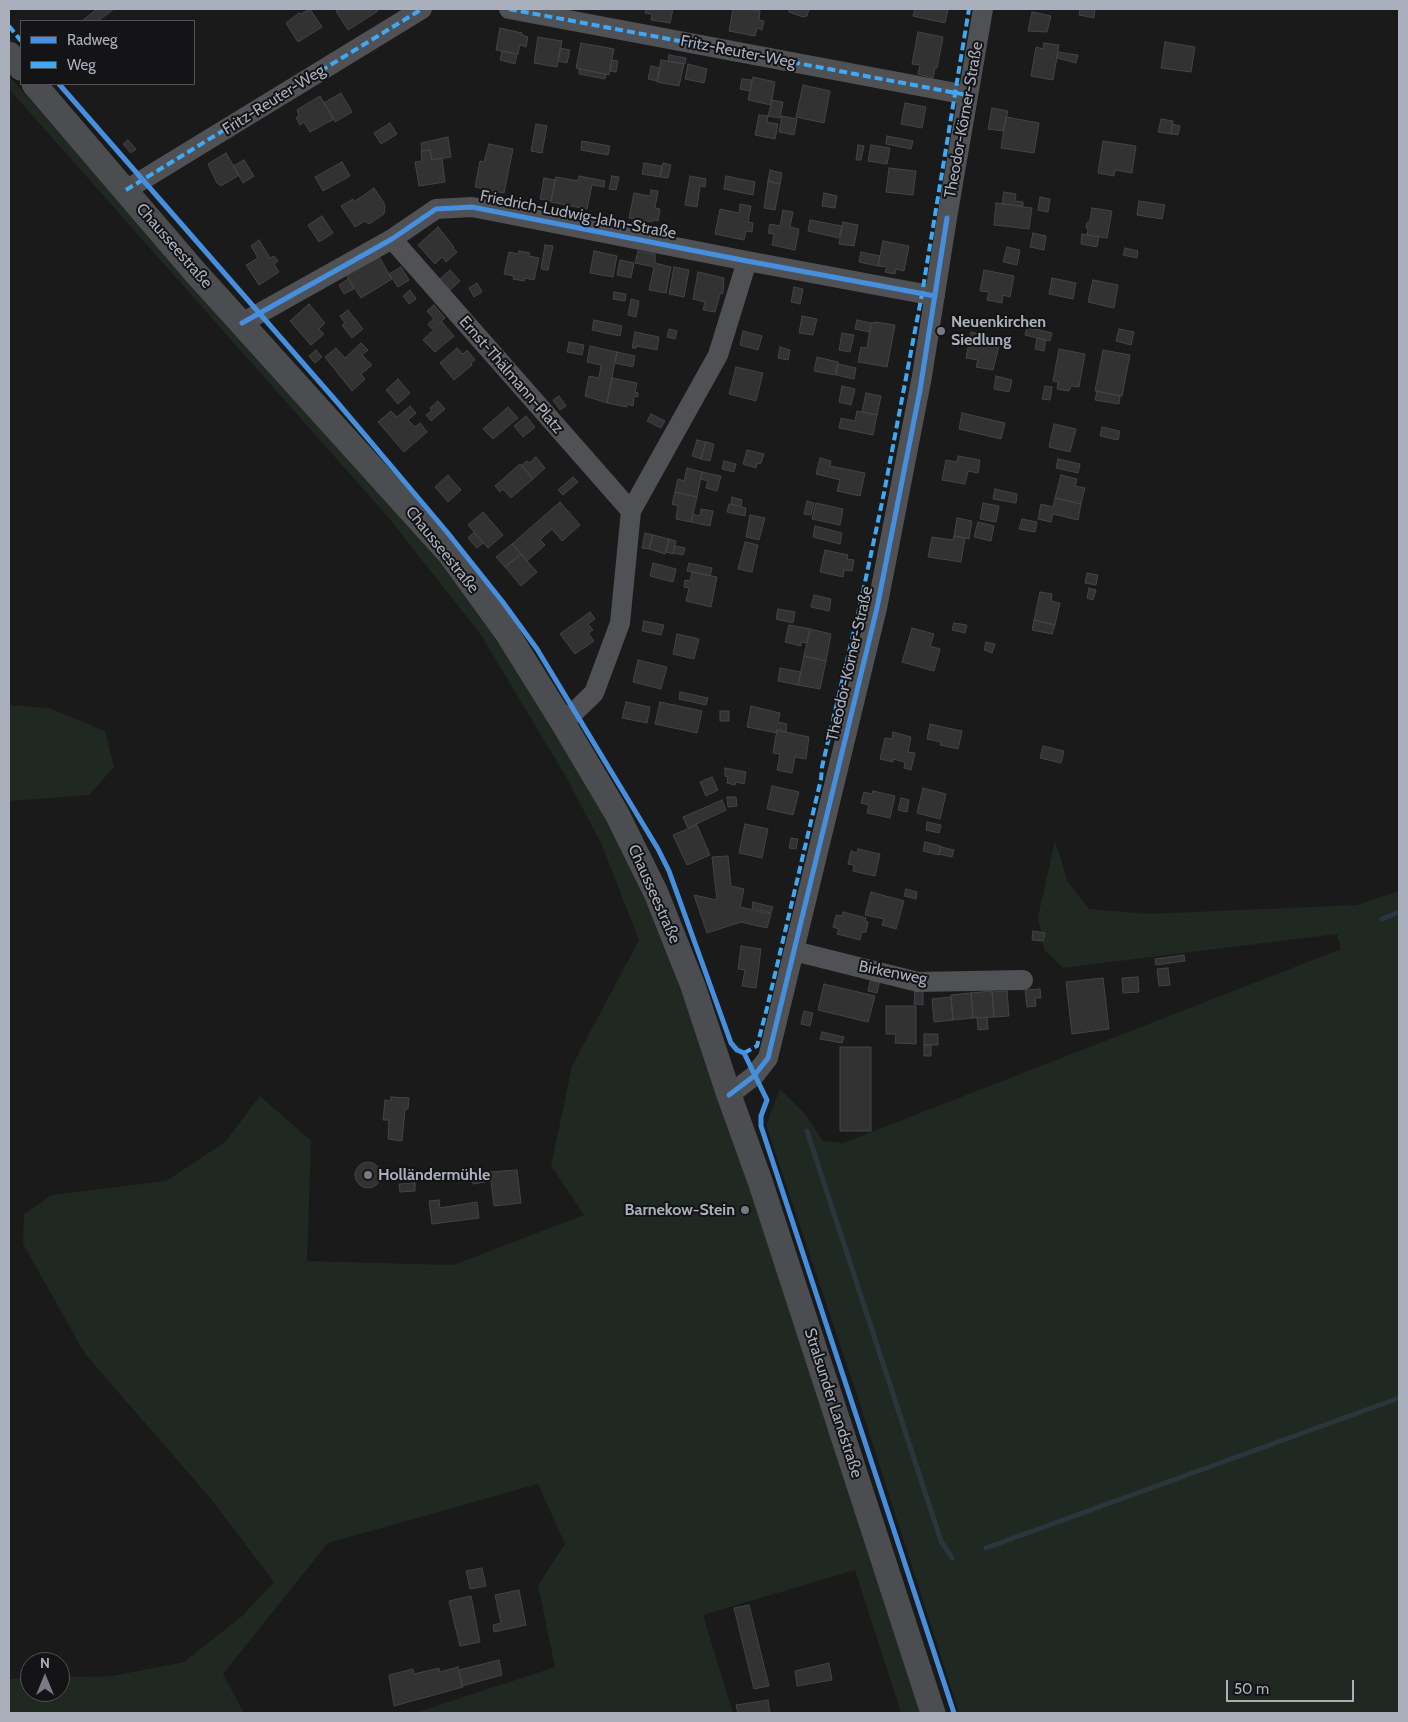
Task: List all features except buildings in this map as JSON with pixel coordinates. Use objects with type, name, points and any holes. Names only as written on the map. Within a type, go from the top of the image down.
[{"type":"main road","points":[[9,54],[20,67]]},
{"type":"main road","name":"Chausseestraße","points":[[35,85],[195,272],[449,553],[507,633],[617,814],[656,893],[693,986],[728,1095]]},
{"type":"main road","name":"Stralsunder Landstraße","points":[[728,1095],[760,1181],[933,1713]]},
{"type":"street","name":"Fritz-Reuter-Weg","points":[[126,190],[391,17],[422,9]]},
{"type":"street","name":"Fritz-Reuter-Weg","points":[[509,9],[967,95]]},
{"type":"street","name":"Theodor-Körner-Straße","points":[[728,1095],[754,1076],[768,1058],[877,608],[920,390],[967,95],[983,9]]},
{"type":"street","name":"Friedrich-Ludwig-Jahn-Straße","points":[[242,323],[392,239],[436,209],[472,207],[935,296]]},
{"type":"street","name":"Ernst-Thälmann-Platz","points":[[392,239],[631,511]]},
{"type":"street","points":[[563,723],[594,693],[620,623],[631,511],[718,355],[747,261]]},
{"type":"street","name":"Birkenweg","points":[[794,951],[918,982],[1023,980]]},
{"type":"shaded area","points":[[9,76],[117,199],[373,481],[440,561],[497,639],[553,727],[606,819],[645,898],[682,988],[737,1146],[924,1713],[901,1713],[855,1570],[703,1615],[733,1713],[415,1713],[555,1667],[538,1585],[565,1544],[538,1484],[328,1543],[223,1674],[244,1713],[9,1713],[9,1679],[20,1678],[20,1702],[70,1702],[70,1677],[112,1676],[184,1662],[242,1616],[274,1582],[212,1500],[85,1354],[23,1244],[24,1214],[52,1195],[166,1181],[225,1142],[260,1096],[311,1141],[307,1261],[453,1265],[584,1215],[551,1166],[572,1066],[639,940],[601,843],[565,775],[481,635],[388,517],[9,89]]},
{"type":"shaded area","points":[[9,705],[49,708],[105,731],[114,767],[89,795],[9,801]]},
{"type":"shaded area","points":[[1055,841],[1068,882],[1089,909],[1147,914],[1357,905],[1399,891],[1399,1713],[959,1713],[857,1395],[766,1125],[780,1089],[806,1115],[823,1141],[843,1143],[1341,949],[1337,934],[1063,968],[1044,949],[1038,917]]},
{"type":"waterway","points":[[1382,919],[1399,912]]},
{"type":"waterway","points":[[807,1131],[941,1541],[952,1558]]},
{"type":"waterway","points":[[986,1548],[1399,1398]]},
{"type":"marked path","points":[[126,190],[422,9]]},
{"type":"marked path","points":[[509,9],[967,95]]},
{"type":"marked path","points":[[744,1053],[757,1046],[767,1008],[861,601],[884,493],[922,294],[969,9]]},
{"type":"marked path","points":[[9,26],[20,40]]},
{"type":"cycle path","points":[[60,85],[337,402],[447,532],[502,601],[537,649],[658,849],[669,871],[731,1043],[737,1050],[744,1053],[767,1100],[761,1116],[761,1126],[954,1713]]},
{"type":"cycle path","points":[[242,323],[392,239],[436,209],[472,207],[935,296]]},
{"type":"cycle path","points":[[729,1095],[754,1076],[768,1058],[877,608],[920,390],[947,218]]},
{"type":"place","name":"Neuenkirchen Siedlung","points":[[941,331]]},
{"type":"place","name":"Holländermühle","points":[[368,1175]]},
{"type":"place","name":"Barnekow-Stein","points":[[745,1210]]}]
